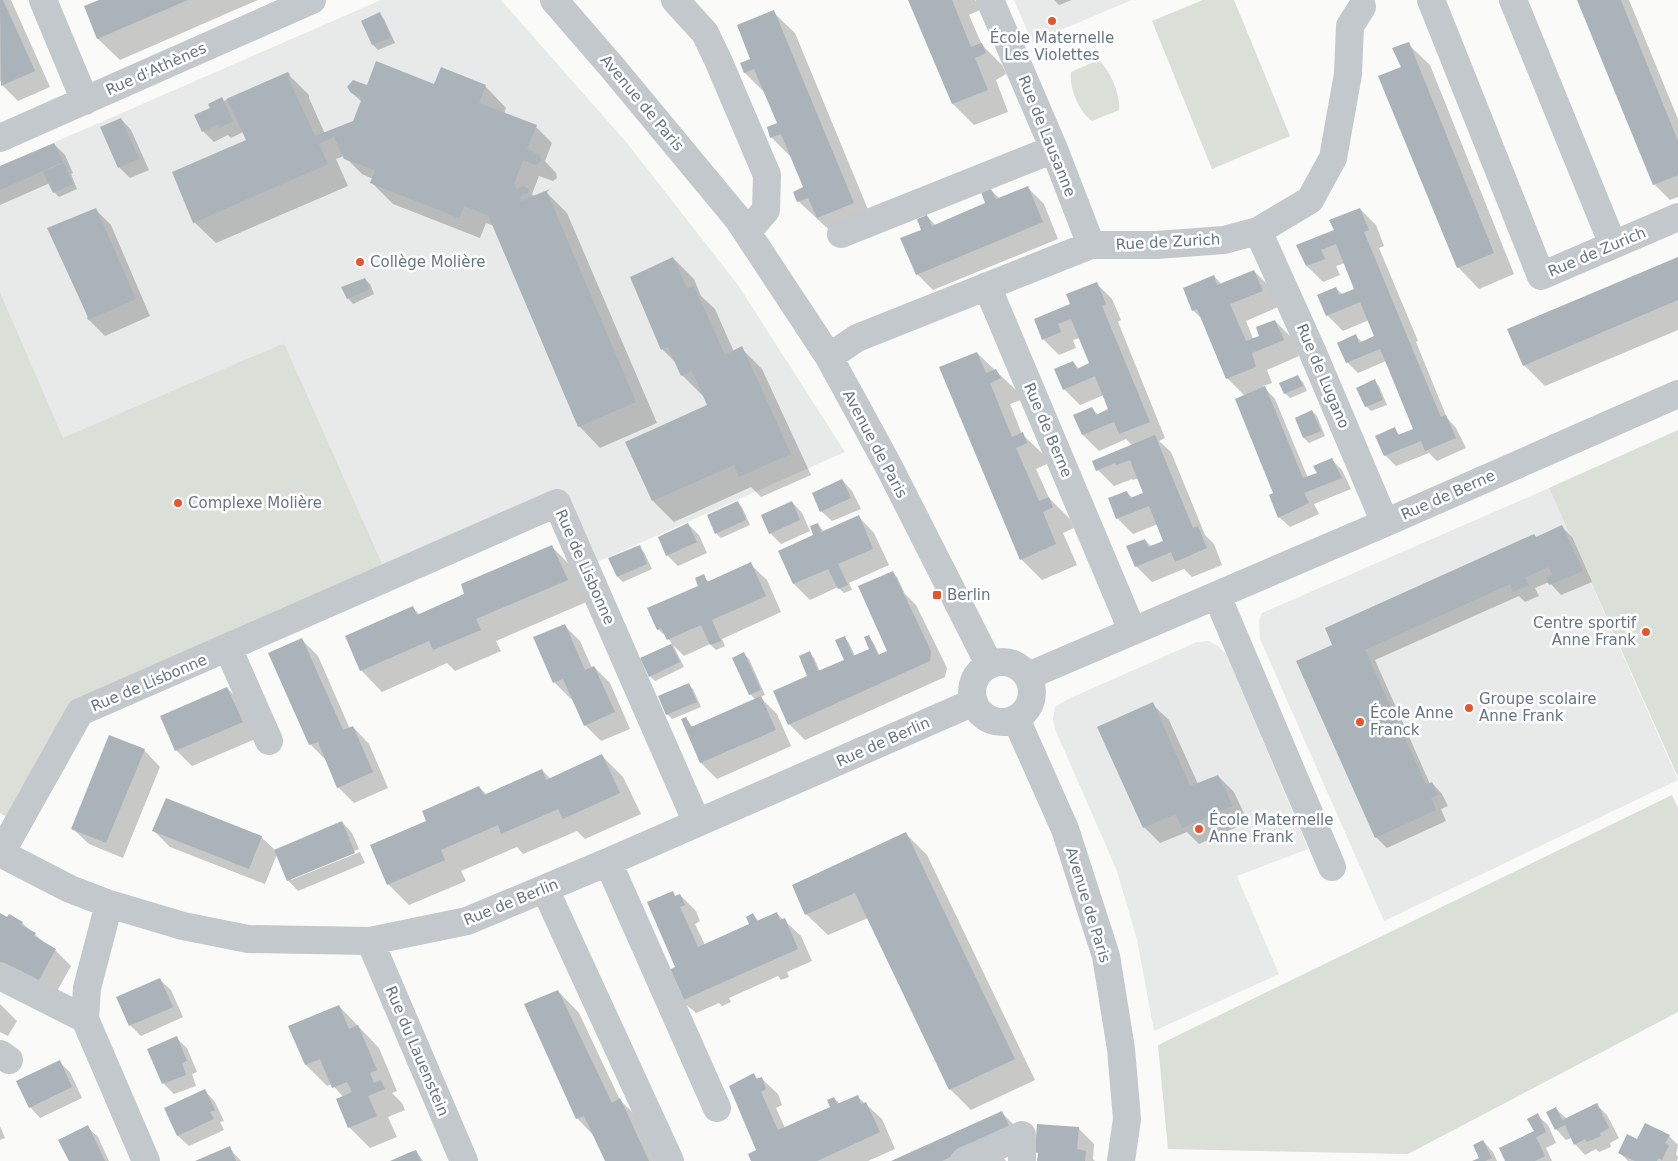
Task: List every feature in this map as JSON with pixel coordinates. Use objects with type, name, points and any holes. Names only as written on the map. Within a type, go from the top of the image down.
[{"type":"street","points":[[43,0],[85,101]]},
{"type":"street","name":"Rue d'Athènes","points":[[0,138],[312,0]]},
{"type":"street","name":"Avenue de Paris","points":[[554,0],[612,67],[747,232],[829,357],[888,466],[989,664]]},
{"type":"street","points":[[675,0],[705,33],[767,175],[766,210],[747,232]]},
{"type":"street","name":"Rue de Lausanne","points":[[990,0],[1054,148],[1091,245]]},
{"type":"street","name":"Rue de Zurich","points":[[1431,0],[1541,276],[1678,217]]},
{"type":"street","points":[[1513,0],[1612,245]]},
{"type":"street","name":"Rue de Zurich","points":[[829,357],[857,338],[1091,245],[1157,245],[1224,240],[1258,231],[1310,200],[1333,158],[1348,74],[1350,26],[1366,2]]},
{"type":"street","points":[[841,234],[1054,148]]},
{"type":"street","name":"Rue de Lugano","points":[[1258,231],[1313,353],[1385,523]]},
{"type":"street","name":"Rue de Berne","points":[[987,286],[1132,630]]},
{"type":"street","name":"Rue de Berne","points":[[1028,676],[1132,630],[1217,596],[1678,394]]},
{"type":"street","name":"Rue de Lisbonne","points":[[1,853],[80,712],[558,504],[697,823]]},
{"type":"street","points":[[1217,596],[1332,867]]},
{"type":"street","points":[[228,648],[269,741]]},
{"type":"street","points":[[1009,662],[1019,666],[1028,676],[1032,686],[1032,698],[1028,708],[1016,719],[1006,722],[994,721],[983,715],[974,702],[972,686],[977,674],[989,664],[1009,662]]},
{"type":"street","name":"Rue de Berlin","points":[[1,853],[70,889],[109,904],[183,926],[248,939],[370,941],[467,921],[608,862],[974,702]]},
{"type":"street","name":"Avenue de Paris","points":[[1016,719],[1064,829],[1106,956],[1121,1049],[1127,1119],[1121,1161]]},
{"type":"street","points":[[608,862],[717,1108]]},
{"type":"street","points":[[545,889],[670,1161]]},
{"type":"street","points":[[109,904],[87,988],[85,1018],[146,1161]]},
{"type":"street","name":"Rue du Lauenstein","points":[[370,941],[464,1161]]},
{"type":"street","points":[[0,976],[85,1018]]},
{"type":"street","points":[[964,1161],[1022,1135],[1022,1161]]},
{"type":"shaded area","name":"Collège Molière","points":[[381,0],[501,0],[627,143],[738,285],[845,452],[595,563],[563,491],[384,568],[284,343],[63,439],[0,292],[0,166]]},
{"type":"shaded area","name":"École Maternelle Les Violettes","points":[[1014,0],[1132,0],[1032,42]]},
{"type":"shaded area","points":[[1203,0],[1234,0],[1290,136],[1212,169],[1152,21]]},
{"type":"shaded area","points":[[1098,60],[1107,70],[1114,83],[1119,110],[1092,121],[1079,106],[1073,92],[1071,72]]},
{"type":"shaded area","name":"Complexe Molière","points":[[0,292],[63,438],[284,343],[384,568],[73,702],[8,818],[0,813]]},
{"type":"shaded area","name":"Centre sportif Anne Frank","points":[[1678,430],[1678,777],[1549,488]]},
{"type":"shaded area","name":"Groupe scolaire Anne Frank","points":[[1549,488],[1678,780],[1384,921],[1260,639],[1259,622],[1262,613]]},
{"type":"shaded area","name":"École Maternelle Anne Frank","points":[[1209,641],[1218,646],[1227,655],[1308,849],[1237,876],[1279,974],[1154,1031],[1137,940],[1117,871],[1055,729],[1053,719],[1055,707],[1066,700],[1197,642]]},
{"type":"shaded area","points":[[1672,795],[1678,808],[1678,1012],[1408,1154],[1168,1149],[1158,1045]]},
{"type":"building","points":[[0,0],[3,0],[35,71],[1,86]]},
{"type":"building","points":[[99,0],[188,0],[97,39],[84,6]]},
{"type":"building","points":[[908,0],[952,0],[971,47],[982,43],[986,53],[975,58],[988,90],[952,104]]},
{"type":"building","points":[[1577,0],[1621,0],[1678,141],[1678,175],[1653,185]]},
{"type":"building","points":[[774,10],[854,203],[817,218],[808,198],[797,202],[793,192],[803,187],[781,134],[770,138],[767,127],[777,123],[754,69],[744,73],[740,63],[750,59],[737,25]]},
{"type":"building","points":[[380,12],[391,38],[372,45],[361,21]]},
{"type":"building","points":[[1409,42],[1494,253],[1457,268],[1378,76],[1401,67],[1392,48]]},
{"type":"building","points":[[376,61],[434,84],[441,67],[486,85],[479,103],[537,125],[527,149],[540,155],[541,161],[536,165],[523,160],[514,184],[516,189],[523,186],[529,189],[528,193],[520,197],[521,201],[550,189],[547,192],[636,402],[578,427],[488,215],[464,206],[459,218],[370,183],[375,170],[344,159],[334,137],[319,144],[328,164],[193,223],[172,172],[246,140],[226,99],[288,72],[290,75],[288,77],[315,136],[353,121],[362,98],[351,93],[347,87],[353,80],[367,85]]},
{"type":"building","points":[[222,97],[233,121],[219,128],[218,124],[202,132],[194,115],[210,108],[208,104]]},
{"type":"building","points":[[121,118],[139,159],[118,168],[100,127]]},
{"type":"building","points":[[54,143],[63,162],[0,190],[0,166]]},
{"type":"building","points":[[64,163],[73,184],[53,193],[43,172]]},
{"type":"building","points":[[1028,186],[1043,222],[916,275],[900,238],[921,230],[917,219],[927,215],[932,226],[985,203],[981,192],[991,189],[996,199]]},
{"type":"building","points":[[96,208],[136,299],[88,320],[47,228]]},
{"type":"building","points":[[1360,208],[1369,230],[1364,232],[1422,372],[1441,417],[1446,415],[1456,438],[1425,451],[1421,441],[1384,456],[1375,436],[1395,427],[1398,435],[1413,429],[1388,368],[1380,349],[1346,363],[1337,343],[1356,334],[1359,343],[1374,336],[1360,302],[1326,316],[1317,295],[1336,287],[1339,295],[1354,289],[1336,244],[1321,250],[1325,259],[1306,266],[1296,245],[1334,230],[1329,220]]},
{"type":"building","points":[[673,257],[687,288],[694,286],[725,355],[742,346],[791,454],[739,477],[734,465],[652,501],[625,442],[707,405],[692,371],[681,376],[668,347],[661,350],[630,277]]},
{"type":"building","points":[[1678,257],[1678,300],[1523,366],[1507,329]]},
{"type":"building","points":[[1254,270],[1263,291],[1230,304],[1246,341],[1259,336],[1256,327],[1275,320],[1284,340],[1252,353],[1256,367],[1226,379],[1197,309],[1192,311],[1183,288],[1214,275],[1217,285]]},
{"type":"building","points":[[365,278],[370,289],[347,299],[341,287]]},
{"type":"building","points":[[1097,282],[1106,304],[1102,306],[1150,422],[1119,434],[1114,422],[1082,435],[1073,415],[1092,407],[1096,415],[1108,409],[1095,376],[1063,390],[1054,369],[1073,361],[1077,369],[1089,363],[1071,319],[1058,324],[1061,332],[1042,340],[1034,319],[1070,304],[1066,294]]},
{"type":"building","points":[[977,352],[986,373],[996,369],[1001,378],[990,383],[1012,437],[1023,432],[1027,443],[1016,448],[1039,501],[1049,497],[1053,507],[1043,512],[1056,544],[1020,560],[939,367]]},
{"type":"building","points":[[1298,375],[1303,386],[1284,394],[1279,383]]},
{"type":"building","points":[[1375,379],[1383,400],[1365,407],[1356,388]]},
{"type":"building","points":[[1265,386],[1303,478],[1317,473],[1313,466],[1332,458],[1342,478],[1304,493],[1309,503],[1278,518],[1269,495],[1273,493],[1235,399]]},
{"type":"building","points":[[1312,410],[1321,431],[1303,438],[1295,418]]},
{"type":"building","points":[[1155,435],[1193,528],[1198,526],[1207,548],[1175,562],[1171,552],[1135,567],[1126,546],[1145,539],[1148,547],[1163,541],[1149,506],[1116,519],[1108,498],[1127,491],[1130,498],[1143,493],[1130,460],[1116,465],[1115,463],[1096,471],[1092,461]]},
{"type":"building","points":[[842,479],[851,498],[820,512],[812,493]]},
{"type":"building","points":[[738,501],[746,520],[715,534],[707,515]]},
{"type":"building","points":[[792,501],[800,520],[769,534],[761,515]]},
{"type":"building","points":[[859,515],[873,549],[838,564],[848,585],[838,589],[828,569],[793,584],[778,551],[813,535],[810,526],[818,523],[821,532]]},
{"type":"building","points":[[688,523],[697,542],[666,556],[658,537]]},
{"type":"building","name":"École Anne Franck","points":[[1562,525],[1583,571],[1549,585],[1546,578],[1553,575],[1548,567],[1525,578],[1529,585],[1513,592],[1510,584],[1365,650],[1426,785],[1432,782],[1438,795],[1431,798],[1436,810],[1375,838],[1296,661],[1332,645],[1325,628],[1534,534],[1536,537]]},
{"type":"building","points":[[552,545],[568,580],[476,619],[481,630],[433,650],[429,641],[360,671],[345,636],[413,606],[417,615],[464,594],[461,584]]},
{"type":"building","points":[[640,545],[647,564],[617,577],[608,558]]},
{"type":"building","points":[[751,562],[766,596],[712,620],[721,641],[710,645],[701,625],[667,640],[661,628],[657,630],[647,608],[698,586],[695,578],[704,574],[707,582]]},
{"type":"building","points":[[893,571],[931,651],[930,661],[788,725],[773,691],[807,676],[799,656],[810,651],[818,671],[844,660],[835,640],[845,636],[853,656],[869,649],[864,637],[869,635],[878,655],[887,651],[858,586]]},
{"type":"building","points":[[565,624],[585,670],[594,666],[615,712],[584,726],[563,679],[553,683],[533,637]]},
{"type":"building","points":[[302,638],[343,730],[353,726],[373,772],[337,788],[318,742],[309,745],[268,653]]},
{"type":"building","points":[[671,644],[680,662],[649,677],[640,658]]},
{"type":"building","points":[[744,652],[761,690],[749,695],[732,658]]},
{"type":"building","points":[[689,683],[697,702],[666,715],[658,696]]},
{"type":"building","points":[[227,687],[243,722],[175,751],[160,716]]},
{"type":"building","points":[[761,696],[776,730],[700,763],[681,719],[686,717],[691,727]]},
{"type":"building","points":[[1153,702],[1190,786],[1218,775],[1233,806],[1182,828],[1176,814],[1143,828],[1097,727]]},
{"type":"building","points":[[109,735],[145,749],[106,843],[71,829]]},
{"type":"building","points":[[602,754],[620,793],[563,819],[558,809],[501,834],[498,825],[441,850],[445,860],[387,885],[370,845],[426,821],[422,811],[479,786],[484,795],[542,769],[546,780]]},
{"type":"building","points":[[166,798],[262,836],[249,869],[152,831]]},
{"type":"building","points":[[342,821],[355,853],[287,881],[274,850]]},
{"type":"building","points":[[906,832],[1015,1059],[949,1090],[855,893],[805,915],[792,885]]},
{"type":"building","points":[[673,891],[675,896],[680,894],[685,905],[680,907],[698,947],[749,924],[746,917],[753,913],[757,921],[777,912],[780,920],[785,918],[798,949],[681,1001],[667,971],[675,967],[647,902]]},
{"type":"building","points":[[0,913],[7,917],[9,914],[23,922],[21,925],[36,933],[34,936],[56,949],[36,985],[0,968]]},
{"type":"building","points":[[160,978],[173,1007],[129,1026],[116,997]]},
{"type":"building","points":[[558,990],[612,1103],[620,1098],[649,1161],[605,1161],[584,1116],[576,1119],[524,1004]]},
{"type":"building","points":[[339,1005],[349,1029],[358,1025],[377,1070],[370,1073],[374,1083],[381,1080],[385,1089],[368,1096],[377,1116],[348,1128],[336,1099],[352,1092],[347,1082],[332,1088],[320,1059],[305,1065],[288,1026]]},
{"type":"building","points":[[177,1036],[187,1061],[182,1063],[186,1075],[162,1084],[147,1049]]},
{"type":"building","points":[[60,1060],[72,1087],[29,1108],[16,1081]]},
{"type":"building","points":[[754,1073],[756,1079],[762,1077],[766,1089],[761,1092],[778,1130],[830,1107],[827,1100],[834,1097],[837,1104],[858,1095],[861,1104],[866,1102],[880,1132],[817,1161],[751,1161],[748,1154],[756,1150],[729,1086]]},
{"type":"building","points":[[205,1089],[215,1110],[210,1112],[214,1119],[177,1136],[164,1108]]},
{"type":"building","points":[[1597,1103],[1609,1128],[1600,1133],[1601,1136],[1587,1142],[1585,1139],[1574,1145],[1565,1125],[1555,1130],[1546,1112],[1556,1107],[1562,1120]]},
{"type":"building","points":[[1002,1111],[1011,1130],[942,1161],[891,1161]]},
{"type":"building","points":[[1538,1113],[1546,1132],[1536,1137],[1545,1156],[1535,1161],[1505,1161],[1499,1148],[1534,1131],[1527,1119]]},
{"type":"building","points":[[1645,1123],[1670,1135],[1665,1143],[1669,1145],[1662,1160],[1658,1158],[1657,1161],[1635,1161],[1618,1153],[1627,1134],[1637,1139]]},
{"type":"building","points":[[1037,1124],[1079,1127],[1077,1149],[1086,1151],[1085,1161],[1037,1161],[1038,1153],[1035,1152]]},
{"type":"building","points":[[88,1125],[105,1161],[69,1161],[58,1140]]},
{"type":"building","points":[[1483,1140],[1492,1158],[1485,1161],[1472,1161],[1479,1158],[1473,1145]]},
{"type":"building","points":[[230,1146],[236,1161],[195,1161]]},
{"type":"building","points":[[416,1150],[421,1161],[390,1161],[408,1153]]},
{"type":"place","name":"École Maternelle Les Violettes","points":[[1052,21]]},
{"type":"place","name":"Collège Molière","points":[[360,262]]},
{"type":"place","name":"Complexe Molière","points":[[178,503]]},
{"type":"place","name":"Berlin","points":[[937,595]]},
{"type":"place","name":"Centre sportif Anne Frank","points":[[1646,632]]},
{"type":"place","name":"Groupe scolaire Anne Frank","points":[[1469,708]]},
{"type":"place","name":"École Anne Franck","points":[[1360,722]]},
{"type":"place","name":"École Maternelle Anne Frank","points":[[1199,829]]}]
